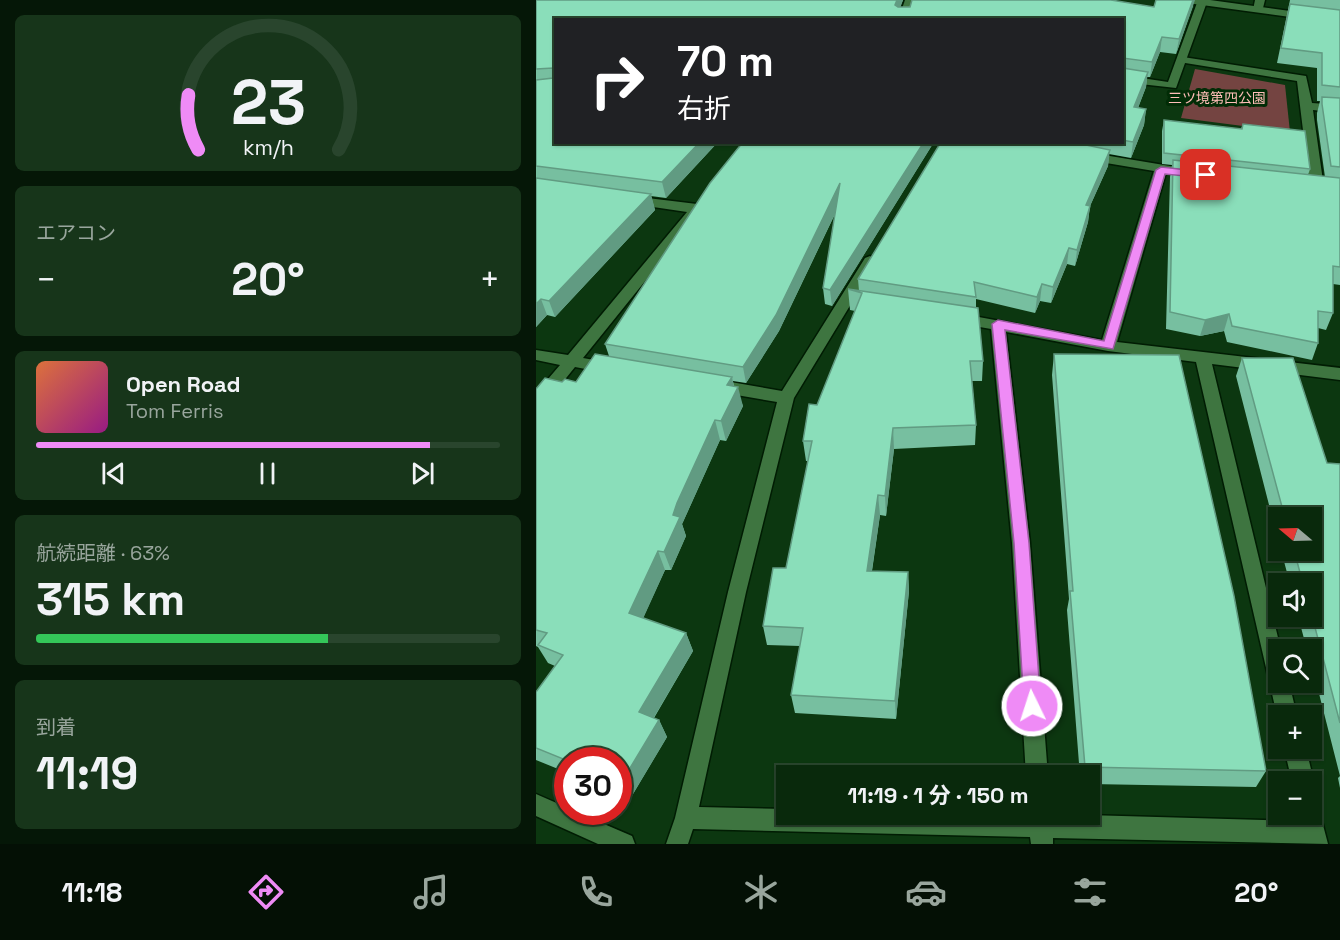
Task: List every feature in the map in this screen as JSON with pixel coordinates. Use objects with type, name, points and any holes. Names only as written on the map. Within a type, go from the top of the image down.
[{"type":"street","points":[[904,18],[910,0]]},
{"type":"street","points":[[1187,0],[1259,5],[1340,21]]},
{"type":"street","points":[[1124,78],[1172,86],[1202,2]]},
{"type":"street","points":[[1183,60],[1302,78],[1317,188]]},
{"type":"street","points":[[1307,106],[1340,109]]},
{"type":"street","points":[[1067,153],[1161,170],[1206,175]]},
{"type":"street","points":[[1108,346],[1161,170]]},
{"type":"street","points":[[536,404],[699,205],[616,198]]},
{"type":"street","points":[[677,844],[686,818],[735,604],[786,398],[852,301],[876,251]]},
{"type":"street","points":[[940,315],[1108,346],[1340,374]]},
{"type":"street","points":[[998,324],[1021,543],[1036,765]]},
{"type":"street","points":[[536,355],[622,370]]},
{"type":"street","points":[[1202,356],[1269,639]]},
{"type":"street","points":[[704,384],[786,398]]},
{"type":"street","points":[[536,805],[624,844]]},
{"type":"street","points":[[686,818],[1041,829],[1314,831]]},
{"type":"green space","name":"三ツ境第四公園","points":[[1195,69],[1285,85],[1290,132],[1181,118]]},
{"type":"building","points":[[536,0],[897,0],[895,5],[898,7],[910,7],[912,0],[1111,0],[1154,7],[1156,0],[1193,0],[1179,39],[1162,37],[1152,62],[1124,58],[1124,18],[554,18],[554,144],[698,144],[662,182],[536,166],[536,80],[553,78],[553,68],[536,69]]},
{"type":"building","points":[[1290,4],[1340,10],[1340,87],[1322,85],[1322,53],[1281,48]]},
{"type":"building","points":[[1124,68],[1148,72],[1134,107],[1146,109],[1133,142],[1124,140]]},
{"type":"building","points":[[1322,97],[1340,98],[1340,167],[1331,166]]},
{"type":"building","points":[[1164,120],[1242,129],[1243,124],[1305,131],[1310,169],[1164,153]]},
{"type":"building","points":[[741,144],[923,144],[830,290],[823,288],[840,183],[776,315],[743,367],[605,344],[710,183]]},
{"type":"building","points":[[940,144],[1082,144],[1110,150],[1086,205],[1090,206],[1077,250],[1069,248],[1053,287],[1042,284],[1037,297],[974,282],[976,297],[858,279]]},
{"type":"building","points":[[1173,160],[1340,178],[1340,267],[1333,266],[1333,313],[1318,311],[1318,343],[1232,326],[1229,314],[1205,320],[1170,312]]},
{"type":"building","points":[[536,178],[651,194],[549,301],[541,299],[536,304]]},
{"type":"building","points":[[848,289],[978,308],[983,361],[970,361],[976,425],[893,428],[885,496],[878,495],[867,571],[908,572],[895,701],[791,695],[803,628],[763,626],[773,568],[786,568],[812,441],[803,441],[809,404],[817,405],[862,293]]},
{"type":"building","points":[[595,354],[732,377],[727,385],[738,387],[721,421],[715,420],[677,503],[673,515],[680,517],[664,552],[658,551],[629,613],[686,633],[639,712],[659,720],[632,765],[632,747],[554,747],[554,755],[536,748],[536,692],[563,655],[538,645],[547,633],[536,630],[536,389],[545,378],[576,382]]},
{"type":"building","points":[[1054,354],[1179,355],[1234,596],[1266,771],[1100,767],[1100,765],[1085,765],[1070,591],[1073,591]]},
{"type":"building","points":[[1242,358],[1293,358],[1327,463],[1340,464],[1340,723],[1322,654],[1322,639],[1318,639],[1315,627],[1322,627],[1322,573],[1300,573],[1297,561],[1322,561],[1322,507],[1282,507]]},
{"type":"route","points":[[1032,706],[1021,543],[998,324],[1108,346],[1161,170],[1206,175]]}]
